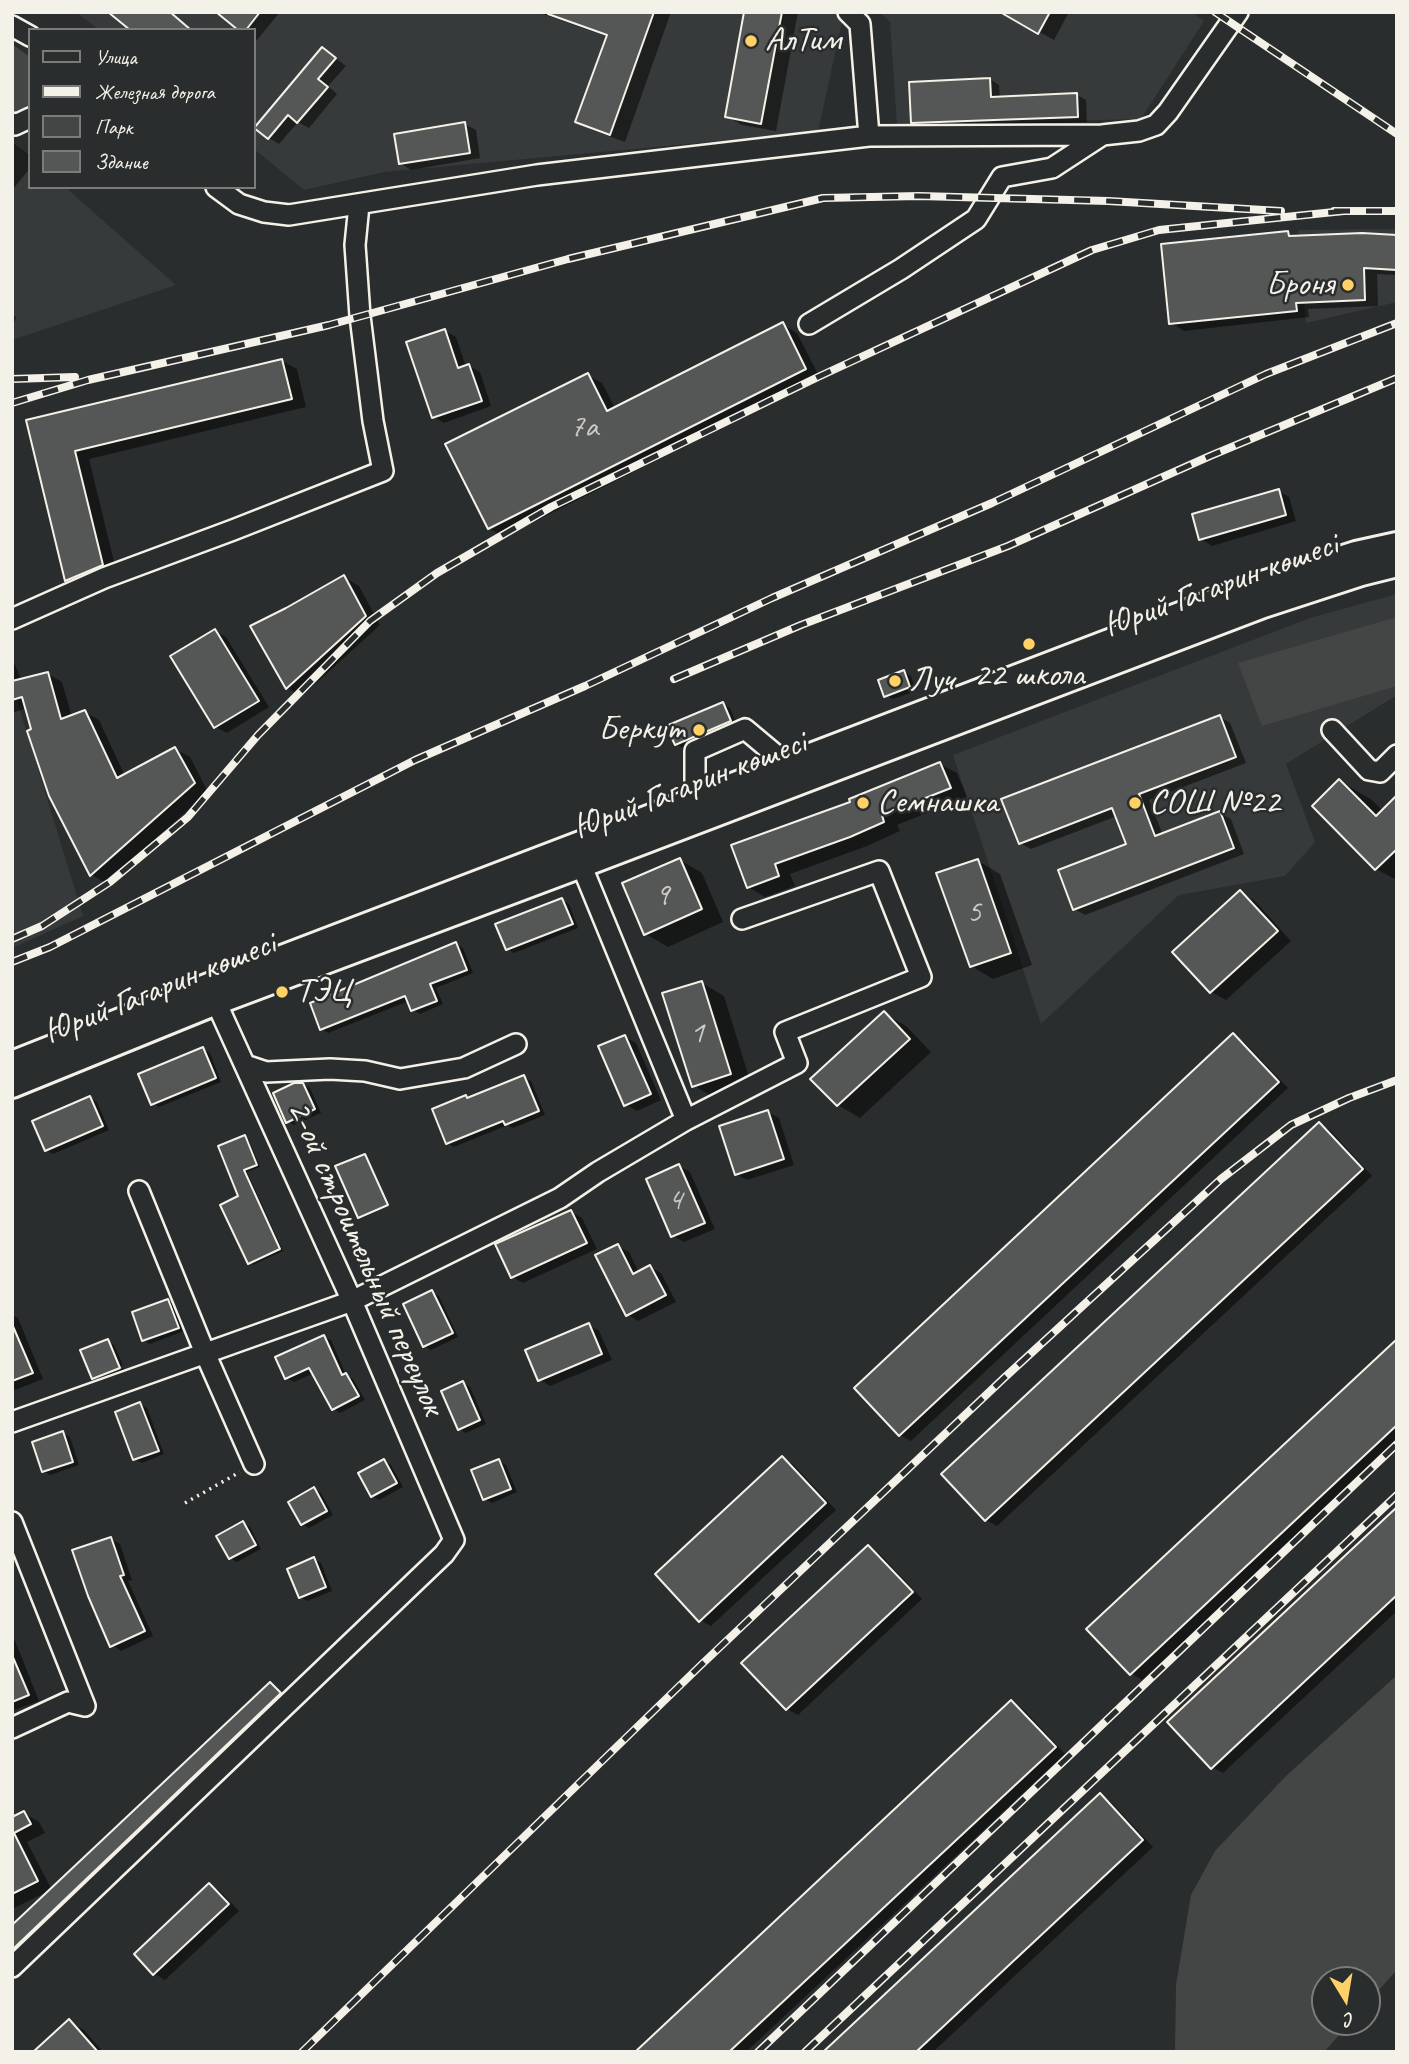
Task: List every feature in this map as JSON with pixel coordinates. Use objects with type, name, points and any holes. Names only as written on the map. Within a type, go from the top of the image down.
[{"type":"main road","name":"Юрий Гагарин көшесі","points":[[12,1085],[577,856],[695,800],[1256,586],[1356,554],[1397,545]]},
{"type":"main road","name":"Юрий Гагарин көшесі","points":[[12,1064],[197,990],[577,856],[1263,605],[1360,573],[1397,564]]},
{"type":"street","points":[[848,12],[860,24],[869,136]]},
{"type":"street","points":[[219,189],[239,204],[264,212],[289,215],[537,175],[869,136],[1102,135],[1139,131],[1156,125],[1168,112],[1238,12]]},
{"type":"street","points":[[12,26],[28,35]]},
{"type":"street","points":[[12,123],[15,125],[28,119]]},
{"type":"street","points":[[809,324],[901,269],[976,219],[1002,177],[1052,168],[1102,135]]},
{"type":"street","points":[[12,619],[104,578],[383,471],[373,421],[360,316],[355,246],[359,205]]},
{"type":"street","points":[[695,800],[695,751],[745,729],[788,765]]},
{"type":"street","points":[[1332,730],[1369,770],[1380,772],[1397,755]]},
{"type":"street","points":[[577,856],[686,1119]]},
{"type":"street","points":[[12,1422],[352,1301],[560,1198],[686,1119],[797,1063],[785,1032],[922,977],[880,871],[742,919]]},
{"type":"street","name":"2-ой строительный переулок","points":[[12,1967],[444,1554],[454,1541],[352,1301],[216,1002]]},
{"type":"street","points":[[245,1065],[266,1072],[330,1069],[365,1071],[400,1079],[464,1068],[516,1044]]},
{"type":"street","points":[[139,1191],[254,1464]]},
{"type":"street","points":[[12,1522],[17,1552],[85,1706],[68,1702],[12,1728]]},
{"type":"path","points":[[185,1503],[254,1464]]},
{"type":"shaded area","name":"АлТим","points":[[76,12],[844,12],[818,132],[384,172],[304,190],[256,151],[256,28],[96,28]]},
{"type":"shaded area","points":[[879,12],[1191,12],[1204,21],[1141,119],[897,125],[890,22]]},
{"type":"shaded area","points":[[12,142],[28,155],[28,189],[67,189],[176,285],[12,340]]},
{"type":"shaded area","points":[[1397,229],[1397,302],[1306,323],[1298,230]]},
{"type":"shaded area","name":"СОШ №22","points":[[1397,594],[1397,695],[1286,764],[1315,842],[1285,876],[1179,895],[1041,1024],[953,755],[1310,618]]},
{"type":"shaded area","points":[[12,684],[83,916],[12,948]]},
{"type":"green space","points":[[12,44],[28,56],[28,111],[15,116],[12,113]]},
{"type":"green space","points":[[1397,617],[1397,686],[1262,726],[1238,663]]},
{"type":"green space","points":[[1397,1675],[1397,1970],[1381,1988],[1381,1966],[1311,1966],[1311,2036],[1338,2036],[1324,2052],[1175,2052],[1176,1985],[1191,1895],[1215,1851],[1286,1776]]},
{"type":"building","points":[[108,12],[170,12],[189,28],[128,28]]},
{"type":"building","points":[[216,12],[260,12],[248,28],[236,28]]},
{"type":"building","points":[[548,12],[654,12],[610,135],[575,122],[607,35]]},
{"type":"building","points":[[744,12],[782,12],[761,124],[725,117]]},
{"type":"building","points":[[1000,12],[1050,12],[1038,34]]},
{"type":"building","points":[[322,47],[336,58],[318,79],[328,87],[297,123],[288,115],[268,139],[256,130],[256,126]]},
{"type":"building","points":[[990,78],[991,97],[1077,93],[1078,117],[911,123],[909,82]]},
{"type":"building","points":[[465,122],[470,153],[399,164],[394,134]]},
{"type":"building","points":[[1288,231],[1289,236],[1362,233],[1397,235],[1397,270],[1364,268],[1365,300],[1296,303],[1297,311],[1169,324],[1161,244]]},
{"type":"building","points":[[783,322],[806,369],[488,529],[445,444],[588,373],[607,411]]},
{"type":"building","points":[[445,329],[458,368],[469,364],[482,401],[432,418],[406,342]]},
{"type":"building","points":[[282,359],[292,399],[75,451],[103,565],[65,581],[26,420]]},
{"type":"building","points":[[1279,489],[1286,515],[1199,540],[1192,514]]},
{"type":"building","points":[[344,575],[366,616],[286,689],[250,626]]},
{"type":"building","points":[[215,629],[259,701],[214,728],[170,656]]},
{"type":"building","points":[[904,670],[910,687],[884,697],[878,680]]},
{"type":"building","points":[[48,672],[61,719],[85,710],[117,778],[175,747],[195,783],[90,876],[49,796],[27,731],[31,729],[22,697],[12,700],[12,681]]},
{"type":"building","points":[[723,702],[731,721],[675,745],[666,726]]},
{"type":"building","points":[[1220,715],[1236,757],[1139,794],[1155,836],[1220,811],[1234,848],[1073,910],[1058,870],[1126,844],[1112,808],[1019,844],[1001,799]]},
{"type":"building","points":[[940,762],[951,788],[882,815],[884,822],[850,837],[775,864],[779,876],[747,888],[731,845],[850,802],[849,799]]},
{"type":"building","points":[[1339,779],[1376,816],[1397,795],[1397,849],[1375,870],[1312,806]]},
{"type":"building","points":[[680,858],[702,909],[644,935],[622,883]]},
{"type":"building","points":[[978,859],[1011,953],[970,967],[936,873]]},
{"type":"building","points":[[1240,890],[1278,931],[1210,993],[1172,952]]},
{"type":"building","points":[[562,898],[573,924],[506,950],[495,924]]},
{"type":"building","points":[[456,942],[467,970],[430,984],[437,1001],[411,1011],[405,996],[320,1030],[310,1003]]},
{"type":"building","points":[[702,981],[731,1074],[692,1087],[662,993]]},
{"type":"building","points":[[884,1011],[910,1039],[837,1106],[810,1079]]},
{"type":"building","points":[[1233,1033],[1279,1082],[899,1436],[854,1388]]},
{"type":"building","points":[[625,1035],[651,1094],[624,1106],[598,1046]]},
{"type":"building","points":[[203,1047],[216,1078],[151,1105],[138,1074]]},
{"type":"building","points":[[524,1075],[539,1111],[505,1125],[503,1121],[446,1144],[432,1109]]},
{"type":"building","points":[[294,1083],[303,1083],[315,1109],[286,1123],[273,1093]]},
{"type":"building","points":[[90,1096],[103,1126],[45,1151],[32,1121]]},
{"type":"building","points":[[768,1110],[784,1159],[735,1175],[719,1126]]},
{"type":"building","points":[[1319,1122],[1363,1169],[985,1521],[941,1474]]},
{"type":"building","points":[[245,1135],[257,1165],[244,1170],[280,1249],[248,1264],[220,1205],[238,1196],[218,1146]]},
{"type":"building","points":[[365,1154],[388,1205],[358,1218],[335,1166]]},
{"type":"building","points":[[679,1164],[705,1223],[671,1237],[646,1179]]},
{"type":"building","points":[[571,1210],[587,1243],[511,1278],[495,1244]]},
{"type":"building","points":[[618,1244],[633,1274],[650,1265],[666,1295],[626,1316],[595,1255]]},
{"type":"building","points":[[432,1290],[453,1333],[423,1347],[403,1304]]},
{"type":"building","points":[[168,1299],[179,1328],[142,1341],[132,1312]]},
{"type":"building","points":[[589,1323],[602,1354],[538,1381],[525,1350]]},
{"type":"building","points":[[12,1324],[33,1373],[12,1381]]},
{"type":"building","points":[[324,1335],[342,1375],[346,1373],[359,1396],[332,1410],[309,1368],[285,1379],[275,1357]]},
{"type":"building","points":[[108,1339],[120,1368],[92,1379],[80,1350]]},
{"type":"building","points":[[1397,1339],[1397,1425],[1130,1675],[1086,1629]]},
{"type":"building","points":[[463,1381],[480,1420],[458,1430],[441,1391]]},
{"type":"building","points":[[140,1402],[159,1451],[133,1460],[115,1412]]},
{"type":"building","points":[[63,1431],[73,1462],[42,1472],[32,1442]]},
{"type":"building","points":[[782,1456],[826,1503],[699,1622],[655,1574]]},
{"type":"building","points":[[384,1459],[397,1483],[371,1497],[358,1473]]},
{"type":"building","points":[[499,1459],[511,1489],[483,1500],[471,1470]]},
{"type":"building","points":[[314,1487],[327,1511],[301,1525],[288,1502]]},
{"type":"building","points":[[1397,1507],[1397,1595],[1211,1769],[1167,1722]]},
{"type":"building","points":[[243,1521],[256,1545],[229,1559],[216,1536]]},
{"type":"building","points":[[111,1537],[124,1575],[120,1576],[145,1631],[110,1647],[72,1550]]},
{"type":"building","points":[[868,1545],[913,1592],[786,1710],[741,1663]]},
{"type":"building","points":[[314,1557],[326,1587],[299,1598],[287,1569]]},
{"type":"building","points":[[12,1655],[29,1695],[12,1702]]},
{"type":"building","points":[[270,1682],[281,1693],[12,1950],[12,1925]]},
{"type":"building","points":[[1011,1700],[1056,1747],[729,2052],[635,2052]]},
{"type":"building","points":[[1100,1793],[1143,1840],[916,2052],[823,2052]]},
{"type":"building","points":[[24,1811],[31,1824],[14,1833],[38,1881],[12,1894],[12,1817]]},
{"type":"building","points":[[209,1883],[229,1904],[153,1975],[134,1954]]},
{"type":"building","points":[[69,2019],[98,2052],[33,2052]]},
{"type":"railway","points":[[1215,12],[1397,134]]},
{"type":"railway","points":[[12,403],[88,380],[329,325],[568,259],[823,198],[919,196],[1108,201],[1281,211]]},
{"type":"railway","points":[[1334,211],[1397,211]]},
{"type":"railway","points":[[12,939],[42,926],[110,882],[188,817],[258,735],[370,621],[437,573],[551,507],[818,377],[1092,250],[1159,230],[1344,211]]},
{"type":"railway","points":[[12,962],[50,947],[415,760],[585,686],[772,598],[992,503],[1266,374],[1397,323]]},
{"type":"railway","points":[[12,379],[75,377]]},
{"type":"railway","points":[[674,679],[801,625],[1008,546],[1210,456],[1397,378]]},
{"type":"railway","points":[[302,2052],[700,1666],[1004,1378],[1221,1179],[1291,1125],[1349,1098],[1397,1080]]},
{"type":"railway","points":[[758,2052],[1397,1444]]},
{"type":"railway","points":[[805,2052],[1397,1495]]},
{"type":"place","name":"АлТим","points":[[751,41]]},
{"type":"place","name":"Броня","points":[[1348,285]]},
{"type":"place","name":"22 школа","points":[[1029,644]]},
{"type":"place","name":"Луч","points":[[895,681]]},
{"type":"place","name":"Беркут","points":[[699,730]]},
{"type":"place","name":"Семнашка","points":[[863,803]]},
{"type":"place","name":"СОШ №22","points":[[1135,803]]},
{"type":"place","name":"ТЭЦ","points":[[282,992]]}]
